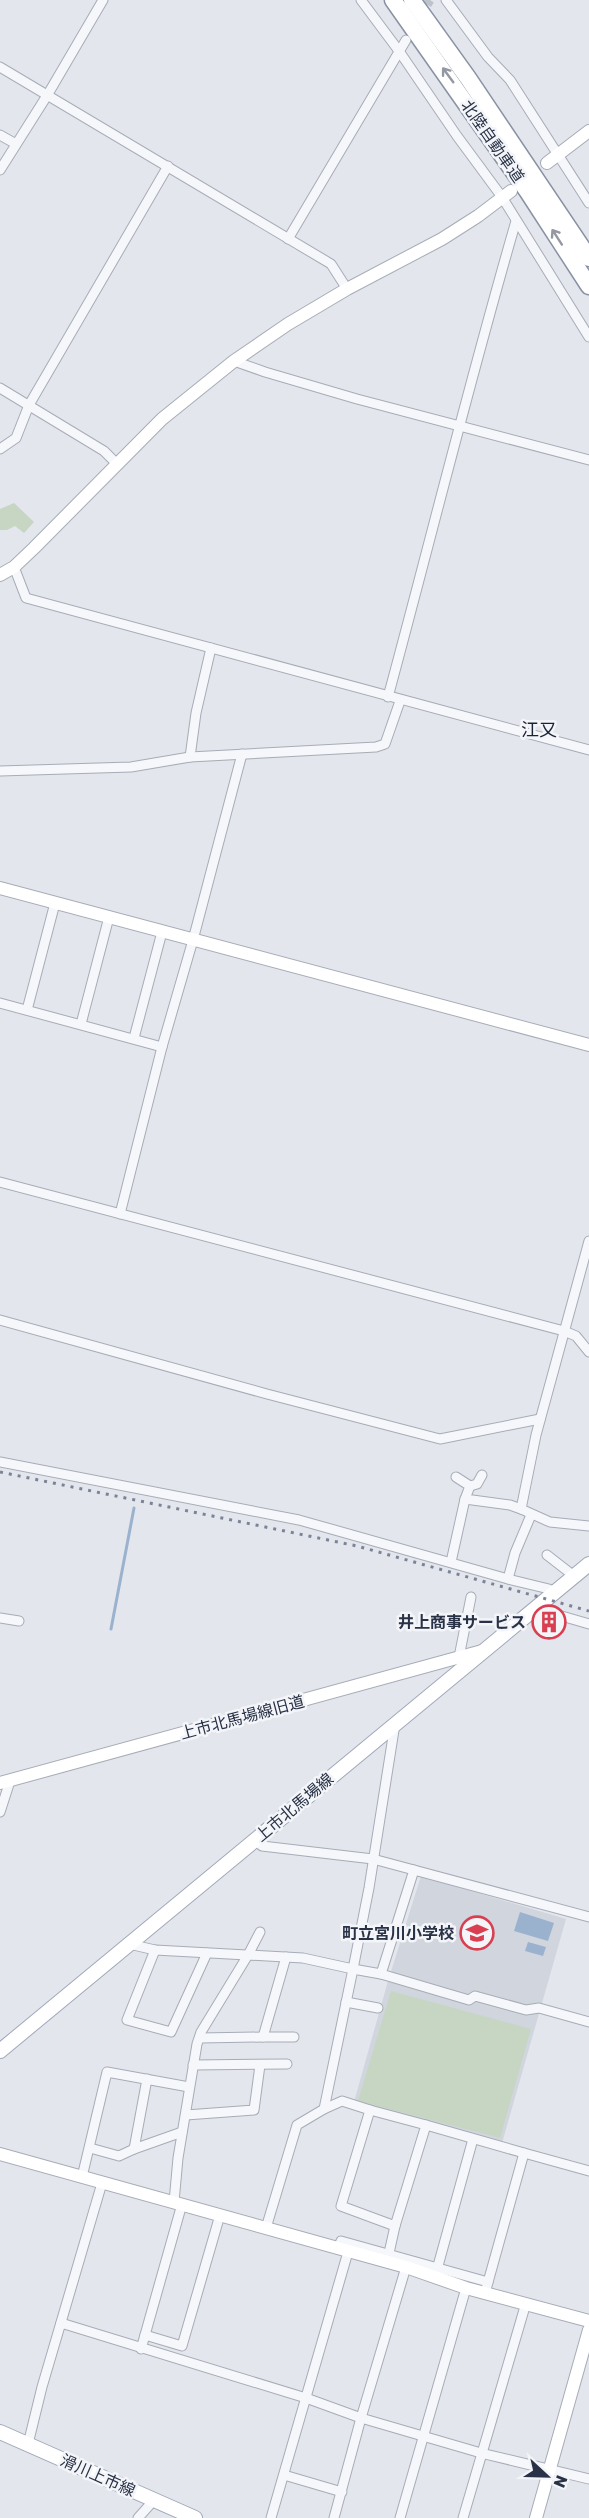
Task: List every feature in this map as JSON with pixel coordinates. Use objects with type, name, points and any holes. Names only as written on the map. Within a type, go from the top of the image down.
[{"type":"highway","name":"北陸自動車道","points":[[393,0],[515,173],[589,286]]},
{"type":"highway","name":"北陸自動車道","points":[[412,0],[468,78],[589,258]]},
{"type":"main road","name":"上市北馬場線","points":[[0,2051],[395,1722],[589,1564]]},
{"type":"main road","name":"滑川上市線","points":[[0,2432],[195,2518]]},
{"type":"street","points":[[0,170],[103,0]]},
{"type":"street","points":[[361,0],[457,136],[507,194],[516,221],[589,337]]},
{"type":"street","points":[[446,0],[488,57],[510,80],[589,203]]},
{"type":"street","points":[[288,239],[406,40]]},
{"type":"street","points":[[0,67],[331,264],[347,289]]},
{"type":"street","points":[[547,163],[589,131]]},
{"type":"street","points":[[0,135],[16,144]]},
{"type":"street","points":[[0,449],[16,438],[29,405],[168,166]]},
{"type":"street","points":[[578,184],[589,188]]},
{"type":"street","points":[[0,575],[14,567],[162,419],[234,361],[288,324],[347,289],[442,239],[507,194]]},
{"type":"street","points":[[388,697],[461,426],[475,359],[516,221]]},
{"type":"street","points":[[234,361],[311,386],[589,460]]},
{"type":"street","points":[[0,388],[104,451],[116,463]]},
{"type":"street","points":[[14,567],[26,598],[400,701],[589,750]]},
{"type":"street","points":[[190,757],[196,712],[211,648]]},
{"type":"street","points":[[0,771],[131,766],[190,757],[376,747],[386,744],[400,701]]},
{"type":"street","points":[[120,1215],[162,1047],[242,754]]},
{"type":"street","points":[[0,888],[589,1045]]},
{"type":"street","points":[[27,1010],[55,903]]},
{"type":"street","points":[[81,1024],[109,917]]},
{"type":"street","points":[[134,1038],[162,932]]},
{"type":"street","points":[[0,1003],[162,1047]]},
{"type":"street","points":[[0,1182],[564,1331],[576,1336],[589,1352]]},
{"type":"street","points":[[521,1509],[540,1419],[589,1241]]},
{"type":"street","points":[[0,1320],[440,1439],[540,1419]]},
{"type":"street","points":[[0,1462],[298,1520],[554,1592]]},
{"type":"street","points":[[456,1477],[470,1486],[477,1484],[482,1474]]},
{"type":"street","points":[[451,1562],[470,1486]]},
{"type":"street","points":[[465,1499],[510,1505],[550,1522],[589,1526]]},
{"type":"street","points":[[508,1579],[515,1553],[531,1515]]},
{"type":"street","points":[[547,1555],[574,1576]]},
{"type":"street","points":[[459,1658],[471,1597]]},
{"type":"street","points":[[534,1608],[589,1624]]},
{"type":"street","points":[[0,1618],[19,1621]]},
{"type":"street","name":"上市北馬場線旧道","points":[[5,1782],[484,1651]]},
{"type":"street","points":[[324,2109],[353,1969],[395,1722]]},
{"type":"street","points":[[0,1812],[5,1782]]},
{"type":"street","points":[[254,1840],[262,1846],[373,1859],[589,1917]]},
{"type":"street","points":[[381,1974],[414,1870]]},
{"type":"street","points":[[141,2349],[178,2203],[182,2132],[200,2038],[260,1932]]},
{"type":"street","points":[[129,1944],[155,1950],[303,1958],[381,1974],[468,2000],[475,1996],[526,2010],[539,2008],[589,2022]]},
{"type":"street","points":[[155,1950],[145,1981],[127,2020],[171,2032],[207,1953]]},
{"type":"street","points":[[263,2037],[286,1957]]},
{"type":"street","points":[[346,2002],[378,2008]]},
{"type":"street","points":[[200,2038],[294,2037]]},
{"type":"street","points":[[193,2065],[287,2064]]},
{"type":"street","points":[[186,2115],[254,2110],[260,2065]]},
{"type":"street","points":[[82,2177],[107,2072],[189,2086]]},
{"type":"street","points":[[134,2149],[147,2079]]},
{"type":"street","points":[[266,2228],[297,2125],[342,2101],[589,2171]]},
{"type":"street","points":[[370,2110],[341,2206],[395,2226]]},
{"type":"street","points":[[388,2258],[395,2226],[426,2125]]},
{"type":"street","points":[[90,2148],[119,2156],[182,2132]]},
{"type":"street","points":[[436,2272],[472,2139]]},
{"type":"street","points":[[486,2287],[524,2153]]},
{"type":"street","points":[[0,2154],[343,2250],[388,2258],[589,2321]]},
{"type":"street","points":[[28,2444],[42,2386],[102,2183]]},
{"type":"street","points":[[145,2335],[182,2346],[220,2215]]},
{"type":"street","points":[[272,2518],[306,2398],[343,2250]]},
{"type":"street","points":[[388,2258],[406,2267],[436,2272],[466,2288],[486,2287]]},
{"type":"street","points":[[334,2518],[360,2418],[406,2267]]},
{"type":"street","points":[[400,2518],[466,2288]]},
{"type":"street","points":[[463,2518],[526,2303]]},
{"type":"street","points":[[61,2323],[306,2398],[360,2418],[481,2453],[589,2479]]},
{"type":"street","points":[[536,2518],[589,2331]]},
{"type":"street","points":[[284,2475],[342,2492]]},
{"type":"street","points":[[138,2518],[154,2500]]},
{"type":"shaded area","points":[[421,1876],[566,1919],[502,2143],[354,2102]]},
{"type":"green space","points":[[14,503],[34,522],[24,533],[15,526],[7,530],[0,530],[0,509]]},
{"type":"green space","points":[[391,1991],[531,2029],[500,2138],[358,2101]]},
{"type":"water","points":[[520,1912],[554,1923],[548,1941],[514,1931]]},
{"type":"water","points":[[528,1942],[546,1947],[543,1956],[525,1951]]},
{"type":"waterway","points":[[111,1629],[134,1508]]},
{"type":"tunnel","points":[[420,16],[430,0]]},
{"type":"railway","points":[[0,1472],[357,1546],[589,1611]]},
{"type":"place","name":"井上商事サービス","points":[[549,1622]]},
{"type":"place","name":"町立宮川小学校","points":[[477,1933]]},
{"type":"district","name":"江又","points":[[539,730]]}]
